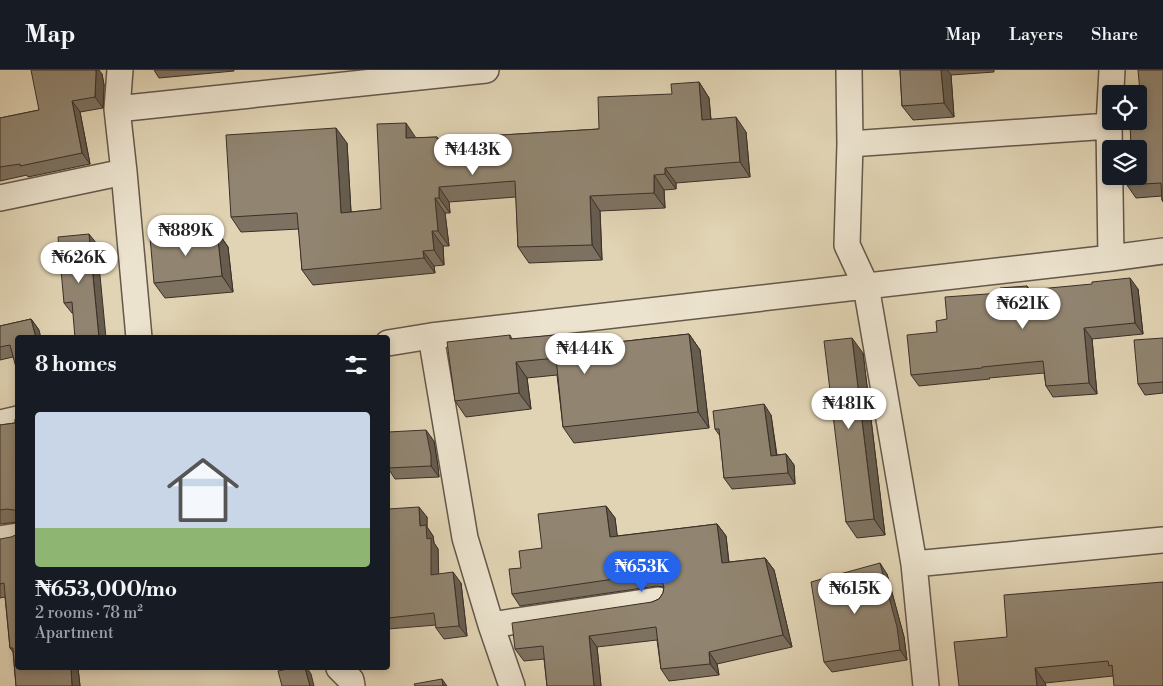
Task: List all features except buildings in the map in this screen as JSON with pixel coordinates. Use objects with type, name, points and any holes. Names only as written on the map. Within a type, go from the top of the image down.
[{"type":"street","points":[[120,70],[118,109],[139,335]]},
{"type":"street","points":[[118,109],[486,70]]},
{"type":"street","points":[[849,70],[850,144],[847,245],[866,286],[914,564],[926,686]]},
{"type":"street","points":[[1111,85],[1112,70]]},
{"type":"street","points":[[850,144],[1102,126]]},
{"type":"street","points":[[1109,130],[1111,258]]},
{"type":"street","points":[[0,198],[124,172]]},
{"type":"street","points":[[390,344],[431,336],[1163,251]]},
{"type":"street","points":[[431,336],[465,538],[491,625],[512,686]]},
{"type":"street","points":[[0,423],[15,420]]},
{"type":"street","points":[[0,539],[15,536]]},
{"type":"street","points":[[914,564],[1163,540]]},
{"type":"street","points":[[491,625],[658,600]]},
{"type":"street","points":[[341,670],[351,680],[352,686]]}]
